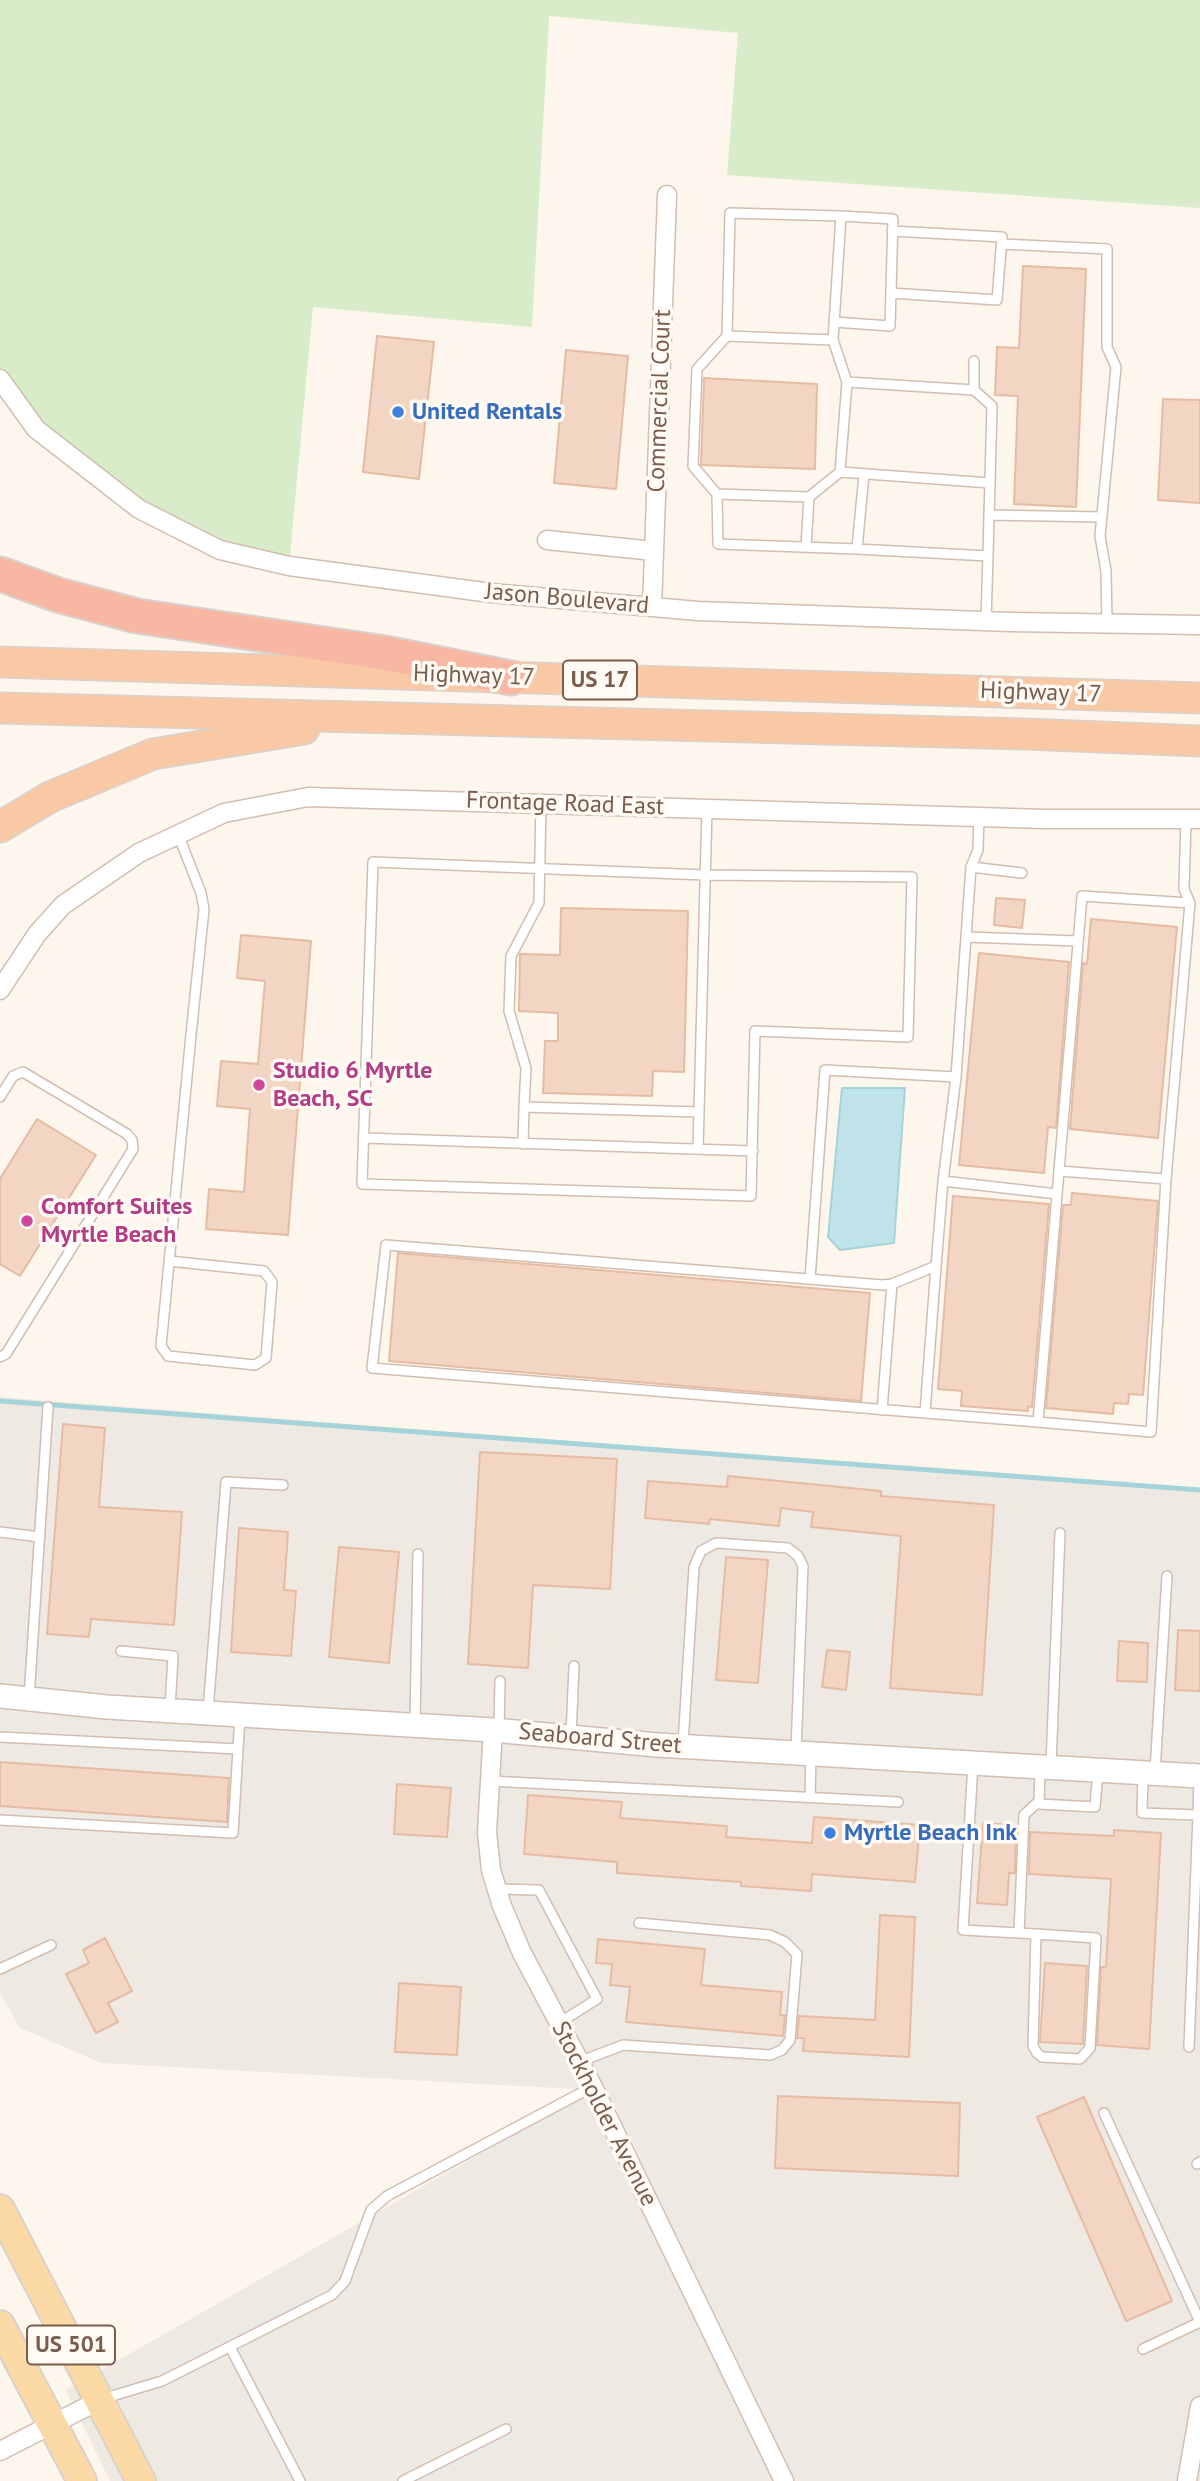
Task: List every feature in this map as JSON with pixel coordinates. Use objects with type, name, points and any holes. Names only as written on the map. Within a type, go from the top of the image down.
[{"type":"highway","points":[[0,574],[58,595],[137,616],[385,653],[511,678]]},
{"type":"highway","name":"Highway 17","points":[[0,662],[1200,698]]},
{"type":"highway","name":"Highway 17","points":[[0,708],[1200,741]]},
{"type":"highway","points":[[0,827],[50,797],[153,754],[377,717]]},
{"type":"main road","name":"US 501","points":[[0,2209],[141,2481]]},
{"type":"main road","name":"US 501","points":[[0,2325],[82,2481]]},
{"type":"street","name":"Commercial Court","points":[[652,607],[667,195]]},
{"type":"street","name":"Jason Boulevard","points":[[0,379],[36,429],[139,509],[220,550],[289,566],[478,591],[698,611],[1200,625]]},
{"type":"street","points":[[547,540],[654,551]]},
{"type":"street","name":"Frontage Road East","points":[[0,989],[37,934],[63,905],[139,852],[224,813],[308,797],[979,817],[1193,819]]},
{"type":"street","name":"Seaboard Street","points":[[0,1696],[170,1711],[496,1730],[683,1747],[1200,1776]]},
{"type":"street","name":"Stockholder Avenue","points":[[496,1730],[487,1832],[491,1870],[497,1889],[522,1953],[592,2087],[784,2481]]},
{"type":"street","points":[[0,2451],[100,2399]]},
{"type":"street","points":[[1192,2480],[1199,2411]]},
{"type":"lane","points":[[834,322],[890,326],[892,219],[730,213],[727,335],[697,369],[693,466],[717,494],[718,544],[988,556]]},
{"type":"lane","points":[[840,472],[847,382],[833,340],[841,216]]},
{"type":"lane","points":[[891,293],[997,300],[1002,244],[1002,237],[892,231]]},
{"type":"lane","points":[[1002,244],[1107,249],[1107,347],[1116,367],[1100,536],[1106,571],[1107,623]]},
{"type":"lane","points":[[727,335],[833,340]]},
{"type":"lane","points":[[974,361],[974,390]]},
{"type":"lane","points":[[847,382],[974,390],[992,406],[986,621]]},
{"type":"lane","points":[[717,494],[809,497],[840,472],[990,483]]},
{"type":"lane","points":[[858,549],[864,474]]},
{"type":"lane","points":[[806,547],[809,497]]},
{"type":"lane","points":[[989,514],[1102,517]]},
{"type":"lane","points":[[523,1144],[526,1068],[509,1011],[510,957],[539,903],[541,804]]},
{"type":"lane","points":[[698,1149],[707,809]]},
{"type":"lane","points":[[925,1413],[943,1181],[956,1077],[971,867],[978,850],[979,817]]},
{"type":"lane","points":[[936,1266],[892,1284],[386,1245],[372,1368],[1151,1432],[1166,1179],[1190,904],[1184,889],[1193,819]]},
{"type":"lane","points":[[169,1262],[264,1271],[272,1282],[266,1358],[256,1365],[168,1356],[160,1346],[204,909],[201,893],[178,834]]},
{"type":"lane","points":[[373,862],[705,875],[912,877],[908,1037],[755,1031],[751,1196],[362,1184],[373,862]]},
{"type":"lane","points":[[971,867],[1022,873]]},
{"type":"lane","points":[[1038,1422],[1082,896],[1190,904]]},
{"type":"lane","points":[[966,937],[1078,941]]},
{"type":"lane","points":[[810,1279],[825,1070],[956,1077]]},
{"type":"lane","points":[[0,1097],[13,1076],[23,1072],[127,1134],[134,1149],[6,1354],[0,1357]]},
{"type":"lane","points":[[524,1107],[699,1112]]},
{"type":"lane","points":[[364,1138],[753,1152]]},
{"type":"lane","points":[[1059,1171],[1166,1179]]},
{"type":"lane","points":[[943,1181],[1057,1194]]},
{"type":"lane","points":[[882,1410],[892,1284]]},
{"type":"lane","points":[[29,1699],[48,1407]]},
{"type":"lane","points":[[208,1713],[226,1482],[284,1485]]},
{"type":"lane","points":[[0,1532],[40,1537]]},
{"type":"lane","points":[[1018,1933],[1024,1815],[1039,1801],[1045,1767],[1060,1533]]},
{"type":"lane","points":[[683,1747],[694,1567],[701,1551],[716,1543],[788,1548],[798,1556],[803,1566],[804,1753],[810,1797]]},
{"type":"lane","points":[[415,1726],[418,1555]]},
{"type":"lane","points":[[1167,1576],[1149,1773],[1142,1812],[1199,1815]]},
{"type":"lane","points":[[121,1651],[173,1656],[170,1711]]},
{"type":"lane","points":[[571,1737],[574,1666]]},
{"type":"lane","points":[[496,1730],[500,1681]]},
{"type":"lane","points":[[0,1820],[233,1833],[240,1715]]},
{"type":"lane","points":[[0,1737],[238,1749]]},
{"type":"lane","points":[[974,1763],[963,1930],[1035,1934],[1096,1938],[1090,2048],[1080,2059],[1042,2057],[1033,2046],[1035,1934]]},
{"type":"lane","points":[[1039,1801],[1039,1804],[1095,1807],[1098,1770]]},
{"type":"lane","points":[[1189,2047],[1200,1776]]},
{"type":"lane","points":[[490,1781],[898,1802]]},
{"type":"lane","points":[[497,1889],[539,1890],[597,1999],[559,2023]]},
{"type":"lane","points":[[579,2062],[624,2045],[770,2055],[782,2050],[790,2040],[797,1954],[785,1941],[770,1935],[639,1923]]},
{"type":"lane","points":[[0,1969],[51,1945]]},
{"type":"lane","points":[[100,2399],[162,2381],[332,2295],[345,2281],[371,2210],[387,2196],[592,2087]]},
{"type":"lane","points":[[1104,2113],[1200,2322],[1143,2350]]},
{"type":"lane","points":[[230,2347],[300,2481]]},
{"type":"lane","points":[[402,2481],[506,2429]]},
{"type":"shaded area","points":[[0,1397],[1200,1490],[1200,2481],[110,2481],[66,2390],[592,2090],[101,2063],[19,2027],[0,1993]]},
{"type":"green space","points":[[0,0],[1200,0],[1200,208],[727,175],[738,33],[549,16],[532,327],[313,307],[289,566],[220,550],[139,509],[36,429],[0,379]]},
{"type":"water","points":[[842,1088],[905,1088],[894,1243],[840,1250],[828,1237]]},
{"type":"building","points":[[1023,266],[1086,269],[1076,507],[1014,504],[1018,396],[995,395],[997,347],[1019,348]]},
{"type":"building","points":[[377,336],[434,342],[419,479],[363,472]]},
{"type":"building","points":[[566,350],[628,356],[616,489],[554,483]]},
{"type":"building","points":[[704,378],[817,384],[815,469],[701,465]]},
{"type":"building","points":[[1163,399],[1200,400],[1200,503],[1158,500]]},
{"type":"building","points":[[996,898],[1025,900],[1022,928],[994,925]]},
{"type":"building","points":[[561,908],[688,911],[684,1072],[653,1071],[652,1096],[543,1093],[545,1041],[558,1041],[558,1013],[519,1011],[520,954],[560,955]]},
{"type":"building","points":[[1091,919],[1177,927],[1158,1138],[1070,1129],[1083,963],[1087,964]]},
{"type":"building","name":"Studio 6 Myrtle Beach, SC","points":[[241,935],[311,941],[288,1235],[206,1229],[209,1189],[244,1192],[250,1109],[217,1106],[221,1061],[258,1064],[265,981],[237,978]]},
{"type":"building","points":[[979,953],[1069,962],[1056,1128],[1048,1127],[1044,1173],[959,1165]]},
{"type":"building","name":"Comfort Suites Myrtle Beach","points":[[37,1119],[96,1155],[20,1276],[0,1264],[0,1179]]},
{"type":"building","points":[[1072,1193],[1158,1201],[1143,1395],[1129,1394],[1128,1404],[1114,1403],[1113,1414],[1046,1408],[1063,1205],[1071,1205]]},
{"type":"building","points":[[953,1196],[1049,1204],[1032,1407],[1028,1406],[1028,1411],[961,1406],[962,1391],[938,1389]]},
{"type":"building","points":[[398,1253],[870,1293],[861,1401],[389,1361]]},
{"type":"building","points":[[63,1424],[105,1428],[99,1507],[182,1512],[174,1625],[91,1619],[89,1637],[47,1634]]},
{"type":"building","points":[[480,1452],[617,1459],[610,1589],[533,1585],[528,1668],[468,1664]]},
{"type":"building","points":[[728,1476],[881,1491],[881,1496],[994,1505],[982,1695],[890,1688],[901,1536],[811,1527],[813,1512],[781,1508],[779,1526],[710,1519],[709,1524],[645,1518],[648,1481],[727,1487]]},
{"type":"building","points":[[239,1528],[288,1532],[284,1590],[296,1591],[291,1656],[231,1652]]},
{"type":"building","points":[[339,1547],[399,1552],[389,1663],[329,1657]]},
{"type":"building","points":[[726,1557],[768,1560],[758,1683],[716,1680]]},
{"type":"building","points":[[1178,1630],[1200,1631],[1200,1691],[1175,1690]]},
{"type":"building","points":[[1119,1641],[1148,1643],[1147,1682],[1117,1681]]},
{"type":"building","points":[[827,1650],[850,1652],[846,1690],[822,1687]]},
{"type":"building","points":[[0,1762],[229,1778],[227,1822],[0,1806]]},
{"type":"building","points":[[397,1784],[451,1788],[447,1837],[394,1834]]},
{"type":"building","points":[[528,1795],[622,1802],[620,1818],[727,1826],[726,1837],[812,1843],[814,1817],[920,1825],[915,1882],[812,1874],[811,1891],[741,1886],[741,1882],[617,1873],[617,1862],[524,1854]]},
{"type":"building","points":[[983,1823],[1013,1825],[1012,1831],[1016,1831],[1015,1873],[1009,1873],[1007,1905],[977,1903]]},
{"type":"building","points":[[1114,1830],[1161,1833],[1149,2049],[1097,2045],[1101,1967],[1106,1967],[1111,1879],[1029,1874],[1030,1832],[1114,1836]]},
{"type":"building","points":[[880,1915],[915,1917],[909,2057],[803,2051],[804,2038],[797,2038],[799,2016],[875,2020]]},
{"type":"building","points":[[105,1938],[132,1991],[108,2003],[118,2022],[96,2033],[66,1974],[89,1963],[83,1950]]},
{"type":"building","points":[[598,1939],[705,1949],[701,1985],[782,1992],[780,2015],[785,2015],[783,2036],[626,2022],[630,1987],[610,1985],[612,1964],[596,1963]]},
{"type":"building","points":[[1045,1963],[1087,1966],[1083,2044],[1040,2042]]},
{"type":"building","points":[[399,1983],[461,1987],[457,2055],[395,2052]]},
{"type":"building","points":[[778,2096],[960,2103],[958,2176],[775,2168]]},
{"type":"building","points":[[1084,2097],[1172,2301],[1126,2321],[1037,2117]]},
{"type":"waterway","points":[[0,1401],[1200,1490]]},
{"type":"place","name":"United Rentals","points":[[398,412]]},
{"type":"place","name":"Studio 6 Myrtle Beach, SC","points":[[259,1085]]},
{"type":"place","name":"Comfort Suites Myrtle Beach","points":[[27,1221]]},
{"type":"place","name":"Myrtle Beach Ink","points":[[830,1833]]}]
